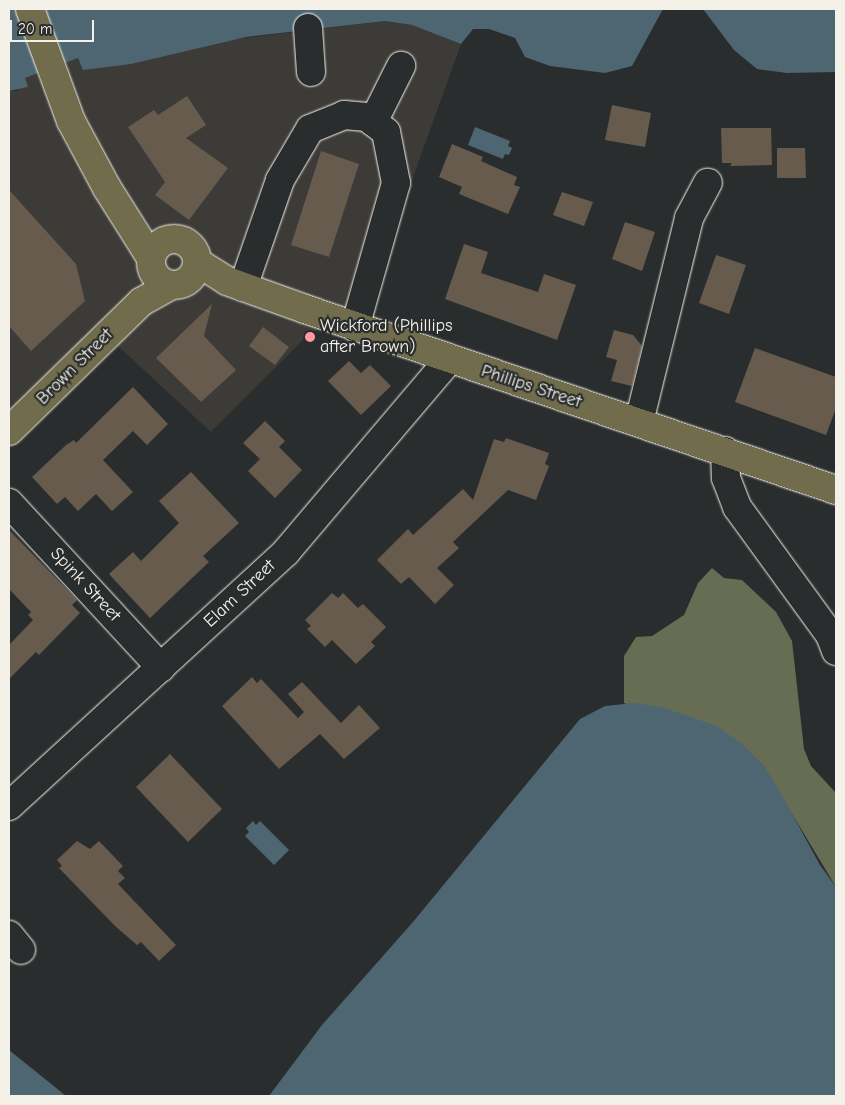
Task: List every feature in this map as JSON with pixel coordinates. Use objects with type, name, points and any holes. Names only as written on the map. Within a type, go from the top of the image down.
[{"type":"main road","points":[[30,9],[71,121],[107,188],[130,220],[171,266]]},
{"type":"main road","name":"Phillips Street","points":[[171,266],[205,283],[235,284],[449,360],[835,488]]},
{"type":"main road","name":"Brown Street","points":[[9,432],[141,302],[171,266]]},
{"type":"street","points":[[308,28],[311,72]]},
{"type":"street","points":[[373,122],[401,66]]},
{"type":"street","points":[[235,284],[280,180],[310,129],[344,115],[367,117],[386,132],[396,183],[355,327]]},
{"type":"street","points":[[639,422],[689,218],[708,183]]},
{"type":"street","name":"Elam Street","points":[[9,806],[286,552],[449,360]]},
{"type":"street","points":[[725,451],[726,478],[737,507],[825,629],[836,650]]},
{"type":"street","name":"Spink Street","points":[[9,503],[161,668]]},
{"type":"shaded area","points":[[386,21],[412,25],[461,44],[362,319],[311,332],[211,432],[106,335],[9,429],[9,91],[17,91],[25,78],[78,58]]},
{"type":"green space","points":[[712,568],[724,578],[742,580],[776,612],[792,641],[804,749],[811,766],[836,793],[836,887],[762,764],[624,703],[624,656],[636,637],[652,636],[684,615],[698,583]]},
{"type":"water","points":[[9,9],[663,9],[632,66],[605,73],[550,66],[525,57],[515,38],[489,29],[473,29],[461,44],[412,25],[385,21],[246,37],[131,64],[83,70],[78,58],[25,78],[28,87],[9,91]]},
{"type":"water","points":[[703,9],[836,9],[836,72],[787,73],[757,69],[734,50]]},
{"type":"water","points":[[475,127],[510,141],[508,146],[512,148],[509,155],[505,154],[503,159],[468,145]]},
{"type":"water","points":[[634,703],[661,707],[717,726],[742,744],[762,764],[778,788],[820,865],[836,887],[836,1096],[269,1096],[322,1025],[413,922],[580,719],[605,706]]},
{"type":"water","points":[[253,821],[256,825],[260,821],[289,850],[274,865],[245,836],[249,832],[246,828]]},
{"type":"water","points":[[9,1050],[55,1087],[66,1096],[9,1096]]},
{"type":"building","points":[[187,96],[206,125],[186,138],[228,168],[189,220],[155,195],[165,182],[128,127],[154,110],[158,115]]},
{"type":"building","points":[[612,105],[651,113],[645,147],[605,140]]},
{"type":"building","points":[[721,128],[771,128],[772,165],[730,166],[732,163],[722,163]]},
{"type":"building","points":[[452,144],[483,157],[481,161],[517,177],[514,185],[520,187],[508,214],[459,194],[462,187],[439,177]]},
{"type":"building","points":[[777,148],[805,148],[806,178],[777,178]]},
{"type":"building","points":[[321,151],[359,164],[329,257],[291,245]]},
{"type":"building","points":[[9,190],[76,264],[85,301],[31,351],[9,326]]},
{"type":"building","points":[[562,192],[593,202],[584,226],[553,215]]},
{"type":"building","points":[[625,222],[655,232],[642,271],[612,259]]},
{"type":"building","points":[[464,244],[488,252],[481,273],[538,292],[544,274],[576,285],[557,340],[445,299]]},
{"type":"building","points":[[716,255],[746,265],[729,314],[699,303]]},
{"type":"building","points":[[212,304],[204,336],[236,370],[201,402],[156,358]]},
{"type":"building","points":[[263,327],[289,347],[275,365],[249,346]]},
{"type":"building","points":[[614,330],[633,335],[642,346],[632,386],[611,381],[617,360],[606,357]]},
{"type":"building","points":[[755,348],[836,377],[836,408],[826,435],[735,402]]},
{"type":"building","points":[[349,361],[361,373],[370,365],[391,386],[361,415],[328,381]]},
{"type":"building","points":[[133,387],[168,424],[147,445],[133,431],[103,460],[133,492],[112,511],[96,494],[78,511],[65,497],[57,504],[32,477],[66,445],[74,440],[76,443]]},
{"type":"building","points":[[265,421],[285,441],[279,447],[302,470],[275,498],[248,471],[260,459],[243,443]]},
{"type":"building","points":[[506,438],[549,453],[545,464],[549,466],[536,500],[508,490],[453,542],[459,548],[437,568],[454,585],[435,604],[409,577],[401,584],[377,560],[408,529],[413,535],[463,489],[473,500],[494,439],[504,442]]},
{"type":"building","points":[[191,472],[239,523],[203,556],[209,562],[150,618],[109,574],[133,552],[141,561],[179,523],[159,501]]},
{"type":"building","points":[[9,530],[77,600],[72,605],[80,613],[39,655],[36,652],[9,679],[9,645],[33,620],[28,615],[31,612],[9,589]]},
{"type":"building","points":[[332,593],[338,598],[343,593],[358,608],[363,604],[386,627],[371,642],[375,646],[356,664],[332,640],[325,647],[307,629],[311,626],[305,620]]},
{"type":"building","points":[[252,677],[257,683],[261,679],[298,718],[304,712],[288,694],[302,682],[341,723],[359,705],[380,728],[344,759],[320,734],[279,769],[222,706]]},
{"type":"building","points":[[170,754],[222,809],[188,842],[136,787]]},
{"type":"building","points":[[77,841],[90,849],[99,841],[123,866],[118,871],[125,878],[118,884],[176,945],[159,961],[141,942],[137,945],[115,926],[59,868],[62,866],[57,860]]},
{"type":"place","name":"Wickford (Phillips after Brown)","points":[[310,337]]}]
